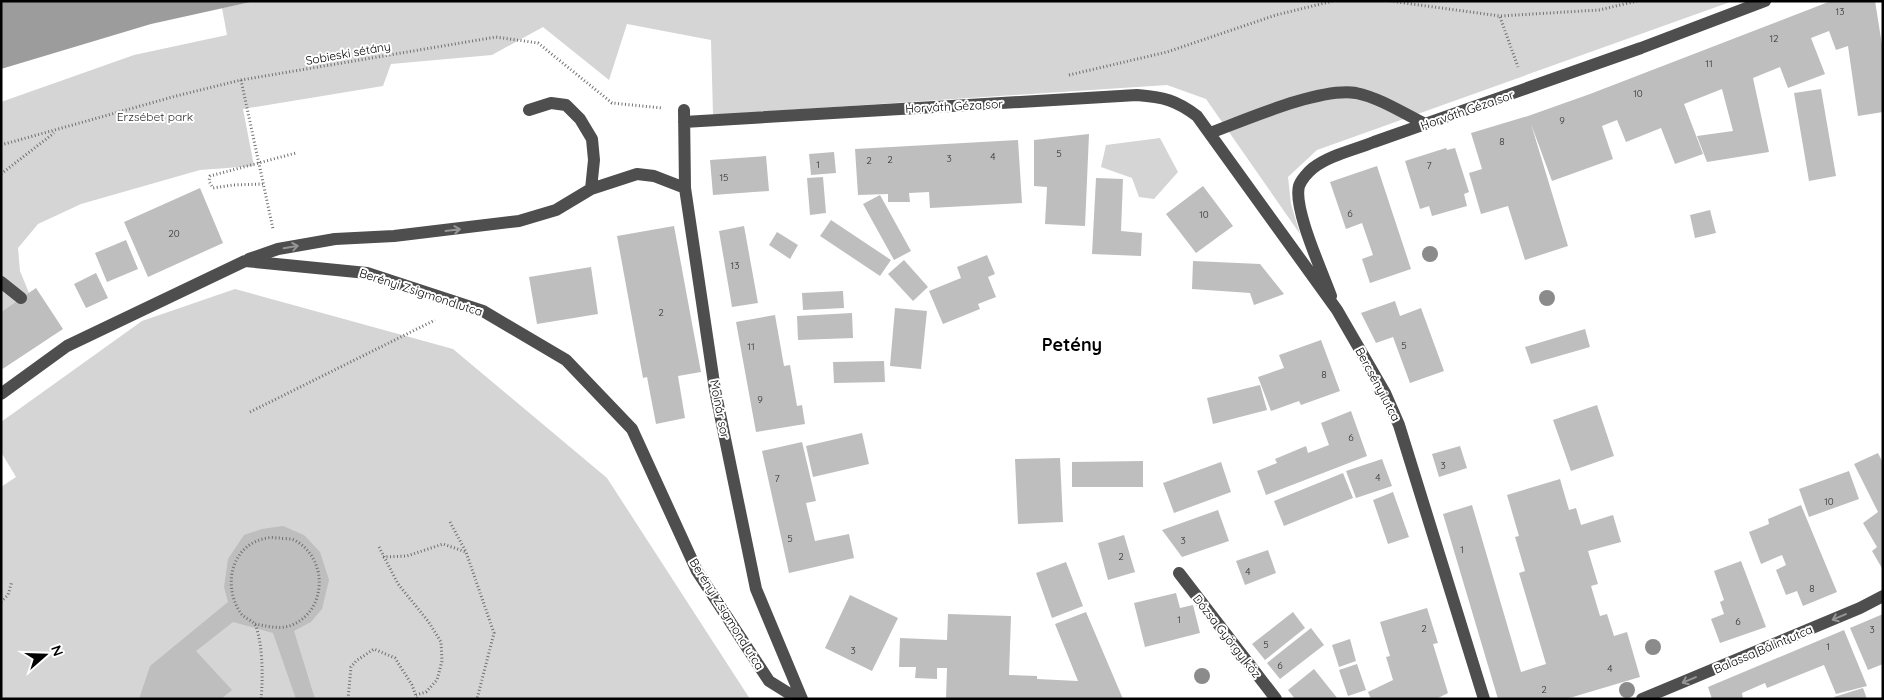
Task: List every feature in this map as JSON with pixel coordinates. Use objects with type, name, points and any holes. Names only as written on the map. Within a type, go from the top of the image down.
[{"type":"street","name":"Horváth Géza sor","points":[[1336,310],[1301,215],[1300,186],[1305,176],[1314,168],[1328,160],[1425,124],[1765,1]]},
{"type":"street","points":[[1210,133],[1301,100],[1355,93],[1380,102],[1425,124]]},
{"type":"street","name":"Horváth Géza sor","points":[[684,116],[1137,95],[1164,97],[1182,104],[1197,116],[1210,133]]},
{"type":"street","points":[[528,110],[551,103],[566,105],[580,119],[592,139],[594,160],[591,189]]},
{"type":"street","name":"Molnár sor","points":[[684,116],[685,188],[715,390],[756,589],[800,699]]},
{"type":"street","name":"Bercsényi utca","points":[[1210,133],[1336,310],[1385,393],[1399,425],[1484,699]]},
{"type":"street","points":[[1,394],[67,346],[244,260],[278,249],[335,240],[394,236],[518,221],[556,210],[591,189],[637,174],[654,176],[685,188]]},
{"type":"street","name":"Berényi Zsigmond utca","points":[[244,260],[366,272],[483,311],[566,360],[632,429],[697,571],[768,681],[800,699]]},
{"type":"street","points":[[1,282],[21,298]]},
{"type":"street","name":"Dózsa György köz","points":[[1179,573],[1276,699]]},
{"type":"street","name":"Balassa Bálint utca","points":[[1642,699],[1851,612],[1883,596]]},
{"type":"path","points":[[1066,76],[1167,52],[1276,15],[1333,1]]},
{"type":"path","points":[[1390,1],[1500,16],[1599,10],[1637,1]]},
{"type":"path","points":[[1500,16],[1526,89]]},
{"type":"path","name":"Sobieski sétány","points":[[1,145],[57,131],[176,96],[241,80],[496,37],[538,43],[612,103],[684,116]]},
{"type":"path","points":[[241,80],[271,217]]},
{"type":"path","points":[[1,174],[57,131]]},
{"type":"path","points":[[263,184],[213,188],[208,181],[210,176],[296,153]]},
{"type":"path","points":[[250,412],[433,320],[441,319]]},
{"type":"path","points":[[450,522],[466,552],[494,633],[477,699]]},
{"type":"path","points":[[255,624],[275,628],[291,625],[315,606],[320,584],[317,565],[310,552],[292,539],[268,537],[245,547],[233,564],[231,579],[233,596],[240,614],[255,624],[261,656],[261,699]]},
{"type":"path","points":[[383,557],[407,556],[443,544],[466,552]]},
{"type":"path","points":[[348,699],[351,666],[374,649],[395,658],[412,685],[416,697],[426,692],[437,680],[442,661],[442,642],[428,621],[404,592],[379,547]]},
{"type":"path","points":[[1,602],[8,595],[12,581]]},
{"type":"green space","name":"Erzsébet park","points":[[255,1],[1733,1],[1317,150],[1288,177],[1291,204],[1300,234],[1206,99],[1167,85],[713,115],[711,40],[627,24],[609,80],[543,27],[492,55],[391,64],[383,86],[243,109],[254,166],[200,170],[81,204],[38,224],[18,248],[20,271],[29,293],[1,312],[1,102],[134,55],[227,35],[222,8]]},
{"type":"green space","points":[[1160,138],[1178,172],[1154,199],[1139,197],[1132,178],[1101,167],[1106,145]]},
{"type":"green space","points":[[235,289],[453,349],[607,478],[750,699],[1,699],[1,487],[16,477],[1,452],[1,422],[142,321]]},
{"type":"shaded area","points":[[1,1],[255,1],[151,24],[1,69]]},
{"type":"building","points":[[1831,1],[1875,1],[1883,51],[1883,112],[1858,116],[1848,46],[1836,50],[1829,31],[1811,38],[1825,74],[1788,88],[1780,67],[1753,78],[1769,152],[1707,162],[1697,136],[1733,131],[1722,89],[1684,104],[1703,154],[1675,164],[1661,128],[1626,142],[1617,120],[1602,126],[1613,159],[1552,181],[1531,124],[1568,246],[1525,260],[1508,206],[1481,214],[1469,173],[1482,169],[1471,133],[1528,116],[1590,94]]},
{"type":"building","points":[[1821,89],[1836,176],[1809,181],[1794,93]]},
{"type":"building","points":[[1089,134],[1085,226],[1045,224],[1047,187],[1034,186],[1034,140]]},
{"type":"building","points":[[1018,140],[1022,203],[930,208],[929,192],[909,193],[910,202],[888,202],[888,194],[858,195],[855,149]]},
{"type":"building","points":[[1446,148],[1447,150],[1455,148],[1469,192],[1464,194],[1467,206],[1432,216],[1429,206],[1420,209],[1405,161]]},
{"type":"building","points":[[834,152],[836,173],[811,175],[809,154]]},
{"type":"building","points":[[766,156],[769,191],[713,195],[710,160]]},
{"type":"building","points":[[1377,166],[1411,269],[1370,283],[1362,259],[1373,255],[1362,223],[1346,229],[1330,182]]},
{"type":"building","points":[[823,177],[826,213],[810,215],[807,178]]},
{"type":"building","points":[[1096,178],[1123,179],[1121,231],[1142,233],[1141,256],[1092,254]]},
{"type":"building","points":[[1203,186],[1233,226],[1196,253],[1166,214]]},
{"type":"building","points":[[200,188],[223,243],[148,277],[124,222]]},
{"type":"building","points":[[880,195],[911,251],[894,260],[863,204]]},
{"type":"building","points":[[1710,210],[1716,233],[1695,238],[1690,215]]},
{"type":"building","points":[[831,220],[891,260],[880,276],[820,236]]},
{"type":"building","points":[[674,226],[701,372],[678,376],[685,418],[656,424],[647,377],[643,378],[617,236]]},
{"type":"building","points":[[744,226],[758,303],[732,307],[719,231]]},
{"type":"building","points":[[777,232],[798,245],[790,259],[769,245]]},
{"type":"building","points":[[126,240],[138,269],[107,282],[95,253]]},
{"type":"building","points":[[987,255],[995,274],[988,277],[996,297],[978,304],[980,309],[943,324],[929,291],[961,278],[957,267]]},
{"type":"building","points":[[904,260],[928,287],[913,301],[888,274]]},
{"type":"building","points":[[1193,261],[1260,264],[1284,294],[1254,305],[1250,293],[1192,289]]},
{"type":"building","points":[[591,267],[598,314],[537,324],[529,277]]},
{"type":"building","points":[[96,273],[108,298],[86,308],[74,284]]},
{"type":"building","points":[[36,288],[63,329],[1,370],[1,312]]},
{"type":"building","points":[[843,291],[844,308],[803,310],[802,293]]},
{"type":"building","points":[[1395,301],[1400,316],[1421,308],[1444,371],[1410,383],[1393,337],[1376,343],[1361,313]]},
{"type":"building","points":[[895,308],[927,311],[921,369],[890,366]]},
{"type":"building","points":[[852,313],[853,338],[798,340],[797,316]]},
{"type":"building","points":[[775,315],[784,366],[790,365],[797,406],[802,405],[805,424],[756,432],[736,322]]},
{"type":"building","points":[[1585,329],[1590,347],[1531,364],[1525,347]]},
{"type":"building","points":[[1321,340],[1340,391],[1301,405],[1299,401],[1271,411],[1258,377],[1284,368],[1279,355]]},
{"type":"building","points":[[884,361],[885,382],[834,383],[833,362]]},
{"type":"building","points":[[1260,385],[1267,410],[1213,424],[1207,398]]},
{"type":"building","points":[[1597,405],[1614,456],[1571,471],[1553,420]]},
{"type":"building","points":[[1351,411],[1367,456],[1266,495],[1257,471],[1277,463],[1275,459],[1306,446],[1308,453],[1329,445],[1321,423]]},
{"type":"building","points":[[862,433],[869,464],[813,477],[806,446]]},
{"type":"building","points":[[802,442],[816,501],[806,503],[815,541],[849,534],[854,558],[789,573],[762,451]]},
{"type":"building","points":[[1460,446],[1467,468],[1439,477],[1432,454]]},
{"type":"building","points":[[1878,453],[1883,463],[1883,570],[1872,551],[1877,547],[1863,523],[1878,512],[1854,464]]},
{"type":"building","points":[[1060,458],[1063,522],[1018,524],[1015,459]]},
{"type":"building","points":[[1382,459],[1392,486],[1356,498],[1346,471]]},
{"type":"building","points":[[1143,461],[1143,487],[1072,487],[1072,462]]},
{"type":"building","points":[[1221,462],[1231,492],[1174,513],[1163,483]]},
{"type":"building","points":[[1849,471],[1859,499],[1809,517],[1799,489]]},
{"type":"building","points":[[1343,473],[1353,498],[1284,526],[1274,501]]},
{"type":"building","points":[[1560,479],[1569,510],[1576,508],[1581,525],[1613,515],[1621,542],[1588,551],[1598,584],[1591,586],[1600,616],[1607,614],[1614,636],[1627,632],[1640,677],[1566,699],[1498,699],[1443,514],[1472,505],[1521,672],[1546,664],[1519,573],[1525,571],[1515,537],[1519,536],[1507,495]]},
{"type":"building","points":[[1393,492],[1409,537],[1388,544],[1373,500]]},
{"type":"building","points":[[1801,505],[1837,592],[1803,606],[1797,591],[1786,595],[1776,570],[1786,565],[1782,555],[1761,564],[1749,532],[1769,524],[1768,519]]},
{"type":"building","points":[[1218,510],[1229,541],[1182,557],[1162,530]]},
{"type":"building","points":[[283,526],[304,535],[320,552],[329,580],[322,609],[311,622],[294,631],[315,699],[296,699],[273,633],[233,622],[196,651],[232,690],[221,699],[139,699],[150,666],[228,602],[224,587],[228,559],[244,535],[262,529]]},
{"type":"building","points":[[1124,535],[1135,572],[1108,580],[1098,543]]},
{"type":"building","points":[[1268,550],[1276,573],[1245,585],[1236,561]]},
{"type":"building","points":[[1741,561],[1766,627],[1720,643],[1711,619],[1724,614],[1720,602],[1724,600],[1714,571]]},
{"type":"building","points":[[1066,562],[1083,606],[1052,618],[1036,573]]},
{"type":"building","points":[[1176,593],[1180,608],[1193,605],[1200,633],[1145,647],[1134,603]]},
{"type":"building","points":[[850,595],[898,618],[872,671],[825,648]]},
{"type":"building","points":[[1427,608],[1438,643],[1433,644],[1448,693],[1436,699],[1371,699],[1368,692],[1393,680],[1386,657],[1390,656],[1380,622]]},
{"type":"building","points":[[1086,612],[1123,699],[946,699],[947,668],[937,668],[937,679],[915,678],[916,667],[899,667],[900,638],[947,640],[948,614],[1011,616],[1009,675],[1037,676],[1037,679],[1078,681],[1055,624]]},
{"type":"building","points":[[1293,612],[1305,628],[1265,660],[1252,644]]},
{"type":"building","points":[[1883,614],[1883,664],[1868,670],[1850,628]]},
{"type":"building","points":[[1311,628],[1324,645],[1280,679],[1267,663]]},
{"type":"building","points":[[1844,630],[1867,686],[1836,694],[1824,665],[1767,688],[1765,683],[1742,693],[1743,699],[1712,699],[1708,687]]},
{"type":"building","points":[[1350,639],[1356,661],[1339,667],[1332,645]]},
{"type":"building","points":[[1357,664],[1366,690],[1348,696],[1339,670]]},
{"type":"building","points":[[1314,669],[1338,699],[1295,699],[1288,690]]},
{"type":"building","points":[[1863,688],[1867,699],[1834,699],[1834,697]]},
{"type":"district","name":"Petény","points":[[1072,344]]}]
